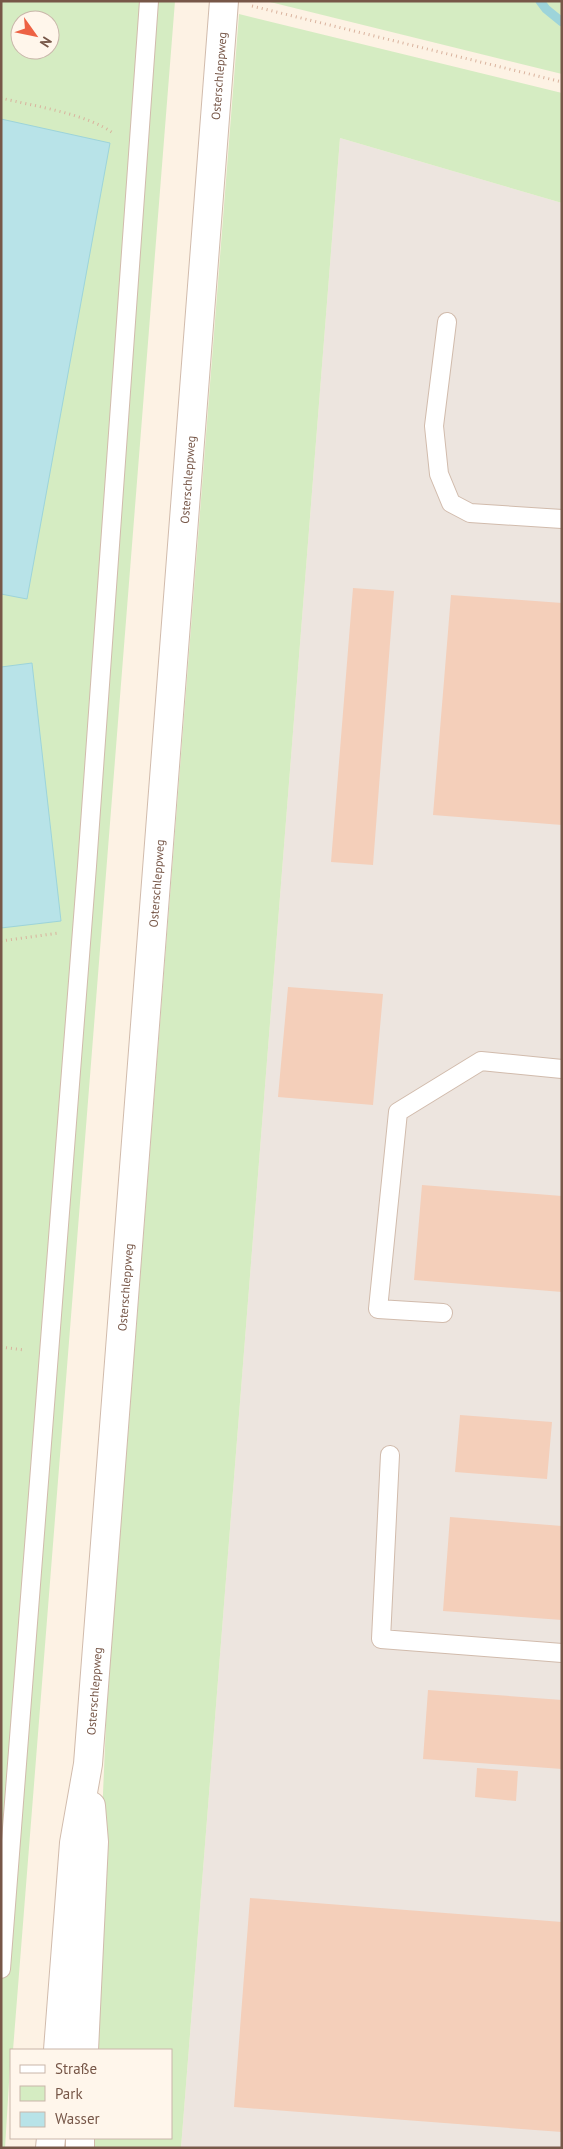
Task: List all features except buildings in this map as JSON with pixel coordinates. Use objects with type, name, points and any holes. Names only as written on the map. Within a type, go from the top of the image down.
[{"type":"street","name":"Osterschleppweg","points":[[58,2049],[74,1844],[88,1764],[234,2]]},
{"type":"street","name":"Osterschleppweg","points":[[84,2049],[94,1842],[88,1764]]},
{"type":"lane","points":[[1,1969],[82,930],[149,1]]},
{"type":"lane","points":[[447,322],[434,426],[439,474],[452,503],[470,513],[562,519]]},
{"type":"lane","points":[[443,1313],[378,1309],[398,1112],[481,1061],[562,1069]]},
{"type":"lane","points":[[390,1455],[380,1639],[562,1653]]},
{"type":"path","points":[[234,2],[562,82]]},
{"type":"path","points":[[1,98],[64,113],[107,128],[138,152]]},
{"type":"path","points":[[1,941],[82,930]]},
{"type":"shaded area","points":[[340,138],[562,203],[562,2148],[181,2148]]},
{"type":"green space","points":[[1,1],[175,1],[13,2049],[10,2049],[5,2148],[1,2148]]},
{"type":"green space","points":[[266,1],[562,1],[562,74]]},
{"type":"green space","points":[[239,14],[562,93],[562,203],[340,138],[181,2148],[87,2148],[88,2139],[172,2139],[172,2049],[92,2049],[107,1700]]},
{"type":"water","points":[[1,119],[110,143],[27,599],[1,594]]},
{"type":"water","points":[[32,663],[61,921],[1,928],[1,667]]},
{"type":"waterway","points":[[540,1],[546,9],[562,22]]}]
